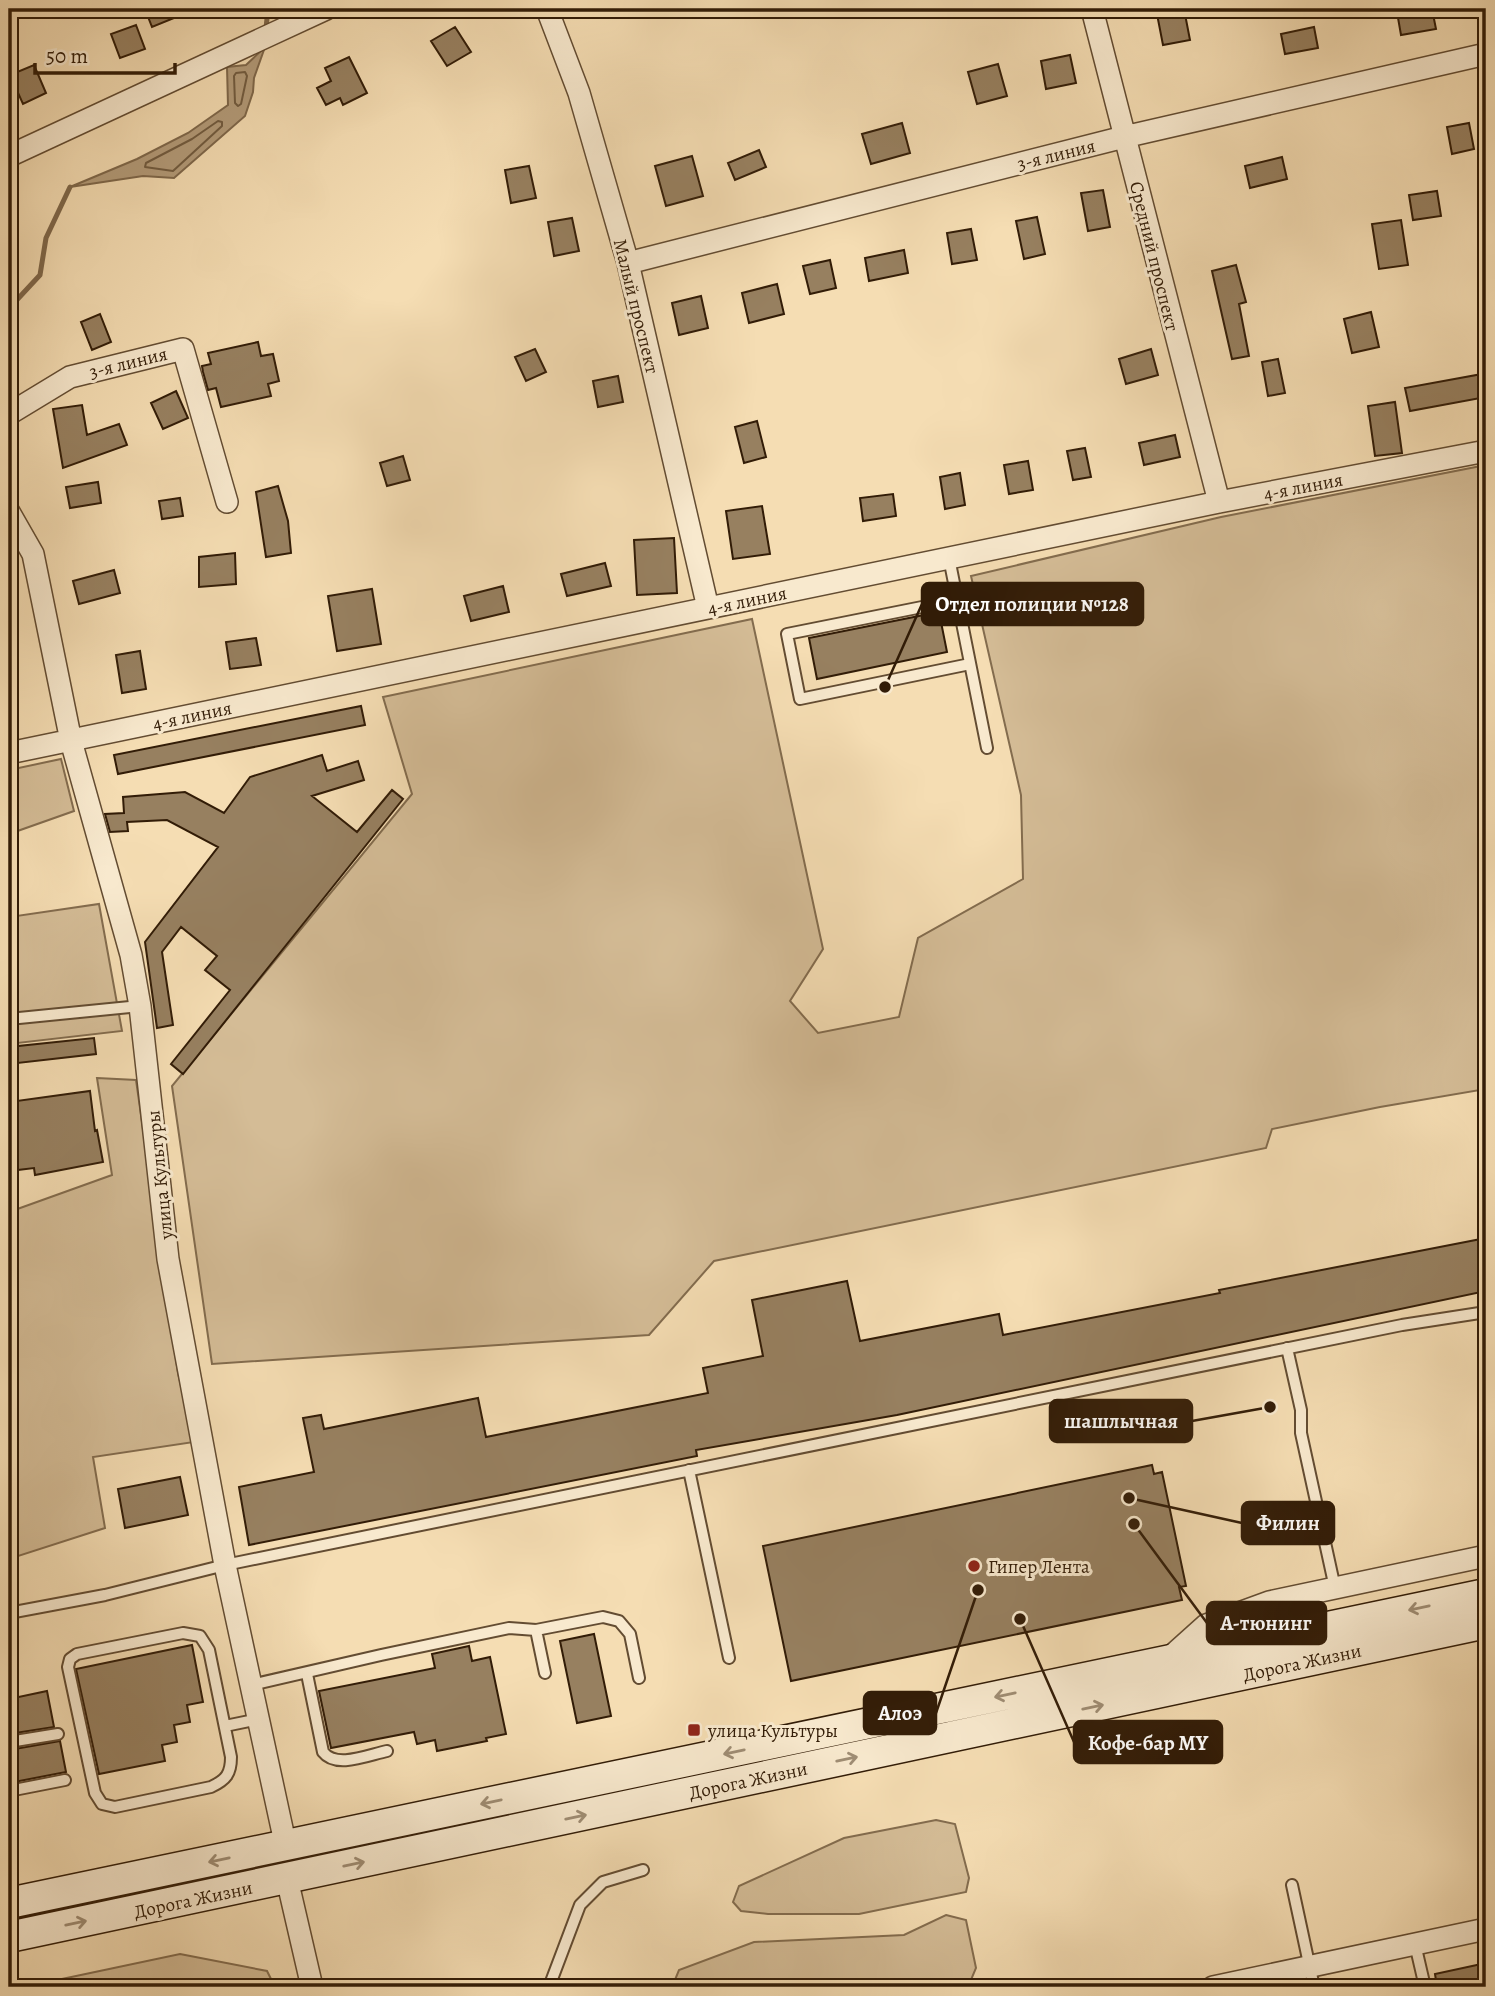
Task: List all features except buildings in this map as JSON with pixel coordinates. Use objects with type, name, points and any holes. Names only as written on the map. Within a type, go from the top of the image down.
[{"type":"main road","name":"Дорога Жизни","points":[[9,1903],[1486,1594]]},
{"type":"main road","name":"Дорога Жизни","points":[[9,1937],[1486,1623]]},
{"type":"street","points":[[9,156],[326,9]]},
{"type":"street","name":"Малый проспект","points":[[547,9],[579,93],[628,263],[708,608]]},
{"type":"street","name":"Средний проспект","points":[[1091,9],[1219,502]]},
{"type":"street","name":"3-я линия","points":[[628,263],[1124,137],[1486,54]]},
{"type":"street","name":"3-я линия","points":[[9,414],[70,377],[183,349],[228,502]]},
{"type":"street","name":"4-я линия","points":[[9,753],[1219,502],[1486,451]]},
{"type":"street","name":"улица Культуры","points":[[9,512],[33,554],[71,741],[131,955],[168,1259],[225,1565],[286,1847]]},
{"type":"street","points":[[1166,1661],[1206,1625],[1269,1602],[1486,1556]]},
{"type":"street","points":[[287,1879],[312,1987]]},
{"type":"street","points":[[1213,1987],[1312,1977],[1415,1944],[1486,1929]]},
{"type":"lane","points":[[948,558],[987,748]]},
{"type":"lane","points":[[957,600],[787,634],[797,686],[800,699],[970,664]]},
{"type":"lane","points":[[9,1019],[139,1006]]},
{"type":"lane","points":[[9,1613],[105,1595],[225,1565],[1287,1348],[1402,1325],[1486,1312]]},
{"type":"lane","points":[[1287,1348],[1301,1410],[1301,1433],[1335,1588]]},
{"type":"lane","points":[[689,1470],[729,1658]]},
{"type":"lane","points":[[251,1685],[509,1628],[536,1630],[603,1617],[619,1621],[630,1634],[639,1678]]},
{"type":"lane","points":[[536,1630],[545,1673]]},
{"type":"lane","points":[[183,1633],[200,1636],[209,1650],[225,1726],[231,1771],[224,1782],[115,1807],[102,1804],[94,1793],[68,1667],[70,1659],[77,1654],[183,1633]]},
{"type":"lane","points":[[307,1674],[323,1752],[328,1759],[337,1761],[387,1751]]},
{"type":"lane","points":[[225,1726],[258,1719]]},
{"type":"lane","points":[[9,1742],[58,1734]]},
{"type":"lane","points":[[9,1791],[65,1780]]},
{"type":"lane","points":[[549,1987],[580,1905],[603,1882],[643,1870]]},
{"type":"lane","points":[[1292,1885],[1312,1977]]},
{"type":"lane","points":[[1415,1944],[1424,1987]]},
{"type":"shaded area","points":[[1486,465],[1486,1089],[1272,1129],[1266,1148],[714,1261],[649,1335],[212,1364],[172,1086],[412,794],[383,697],[752,619],[823,949],[790,1001],[818,1033],[899,1017],[918,938],[1023,879],[1021,795],[971,576],[1221,517]]},
{"type":"shaded area","points":[[61,759],[74,811],[9,834],[9,770]]},
{"type":"shaded area","points":[[9,887],[17,916],[99,904],[122,1031],[9,1044]]},
{"type":"shaded area","points":[[97,1078],[136,1080],[178,1373],[194,1442],[93,1457],[105,1528],[9,1559],[9,1212],[112,1175]]},
{"type":"shaded area","points":[[936,1820],[955,1824],[969,1878],[966,1892],[859,1914],[768,1914],[741,1911],[733,1902],[739,1886],[844,1838]]},
{"type":"shaded area","points":[[946,1915],[966,1920],[976,1968],[968,1987],[672,1987],[679,1970],[754,1942],[904,1935]]},
{"type":"shaded area","points":[[180,1954],[267,1971],[275,1987],[24,1987]]},
{"type":"water","points":[[265,47],[245,116],[174,178],[143,176],[70,187],[137,159],[188,133],[228,105],[227,67],[246,65]]},
{"type":"waterway","points":[[266,28],[268,9]]},
{"type":"waterway","points":[[9,317],[14,303],[40,275],[46,238],[70,187]]},
{"type":"place","name":"Отдел полиции №128","points":[[885,687]]},
{"type":"place","name":"шашлычная","points":[[1270,1407]]},
{"type":"place","name":"Филин","points":[[1129,1498]]},
{"type":"place","name":"А-тюнинг","points":[[1134,1524]]},
{"type":"place","name":"Гипер Лента","points":[[974,1566]]},
{"type":"place","name":"Алоэ","points":[[978,1590]]},
{"type":"place","name":"Кофе-бар MY","points":[[1020,1619]]},
{"type":"place","name":"улица Культуры","points":[[694,1730]]}]
